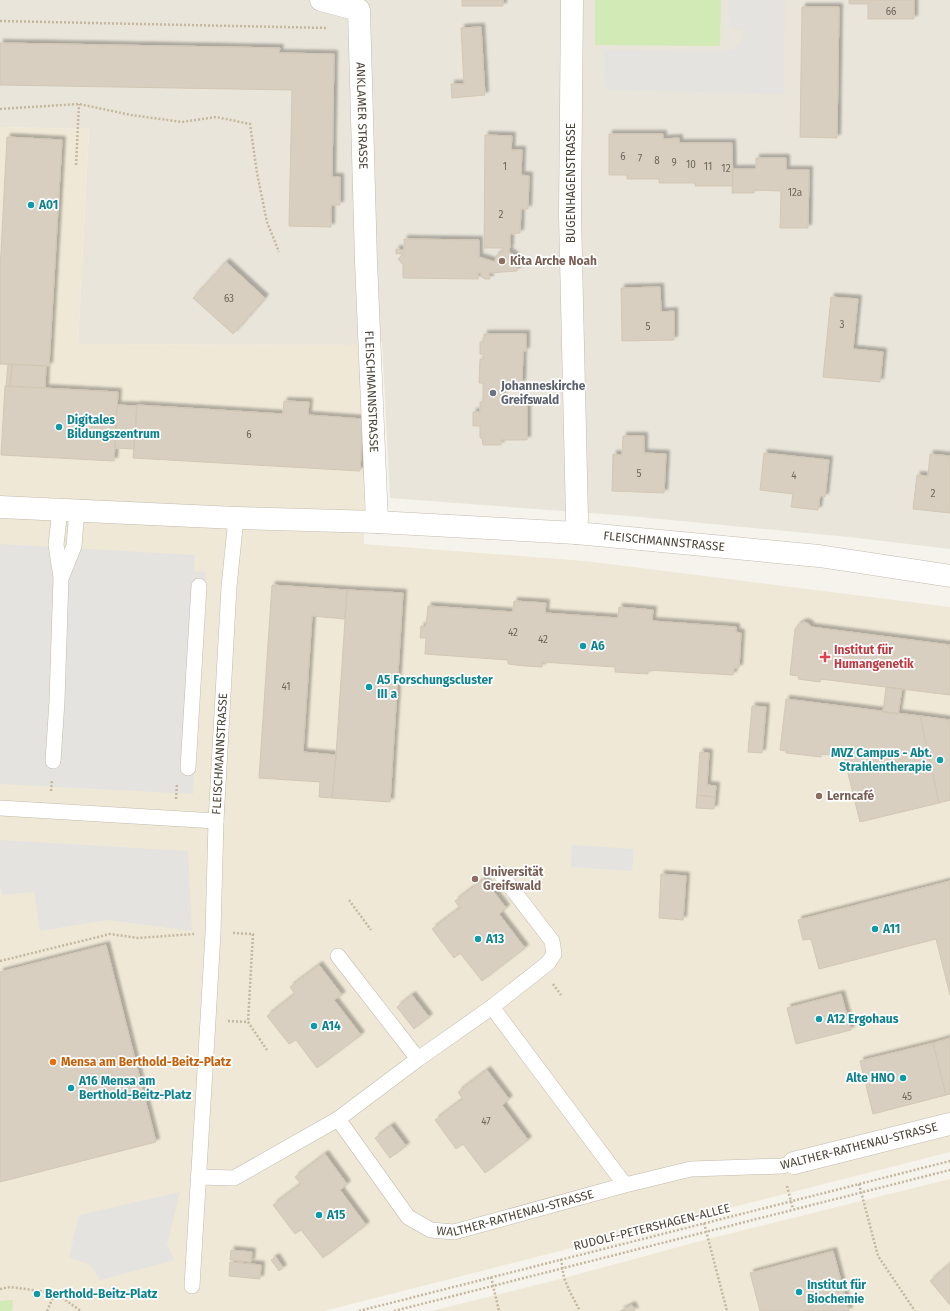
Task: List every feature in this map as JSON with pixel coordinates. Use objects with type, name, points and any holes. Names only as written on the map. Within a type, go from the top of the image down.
[{"type":"street","name":"ANKLAMER STRASSE","points":[[321,0],[359,10],[366,261]]},
{"type":"street","name":"BUGENHAGENSTRASSE","points":[[572,0],[570,215],[577,518],[576,533]]},
{"type":"street","name":"FLEISCHMANNSTRASSE","points":[[366,261],[377,522]]},
{"type":"street","name":"FLEISCHMANNSTRASSE","points":[[0,507],[236,518],[377,522],[576,533],[819,556],[950,576]]},
{"type":"street","name":"WALTHER-RATHENAU-STRASSE","points":[[794,1163],[950,1124]]},
{"type":"lane","points":[[53,761],[57,701],[61,577],[74,546],[68,510]]},
{"type":"lane","name":"FLEISCHMANNSTRASSE","points":[[0,808],[216,821],[229,595],[236,518]]},
{"type":"lane","points":[[188,768],[199,586]]},
{"type":"lane","points":[[192,1286],[213,933],[216,821]]},
{"type":"lane","points":[[198,1176],[234,1178],[338,1119],[418,1059],[492,1007],[548,964],[554,954],[552,942],[500,873]]},
{"type":"lane","points":[[338,956],[418,1059]]},
{"type":"lane","points":[[492,1007],[625,1185]]},
{"type":"lane","name":"WALTHER-RATHENAU-STRASSE","points":[[338,1119],[408,1217],[431,1230],[454,1232],[625,1185],[691,1169],[782,1166],[794,1163]]},
{"type":"path","points":[[0,21],[333,28]]},
{"type":"path","points":[[76,165],[79,104]]},
{"type":"path","points":[[0,108],[79,104],[182,122],[216,117],[250,124],[257,173],[267,222],[279,252]]},
{"type":"path","points":[[50,811],[53,761]]},
{"type":"path","points":[[174,818],[177,782]]},
{"type":"path","points":[[348,900],[371,930]]},
{"type":"path","points":[[0,961],[110,934],[138,938],[213,933],[253,934],[248,1022],[267,1050]]},
{"type":"path","points":[[208,1020],[248,1022]]},
{"type":"path","name":"RUDOLF-PETERSHAGEN-ALLEE","points":[[359,1311],[791,1200],[950,1161]]},
{"type":"path","points":[[394,1311],[950,1170]]},
{"type":"path","points":[[859,1184],[878,1256],[915,1311]]},
{"type":"path","points":[[791,1200],[793,1209]]},
{"type":"path","points":[[704,1223],[726,1311]]},
{"type":"path","points":[[561,1259],[564,1278],[580,1311]]},
{"type":"path","points":[[491,1277],[499,1311]]},
{"type":"path","points":[[0,1289],[10,1287],[55,1293],[81,1311]]},
{"type":"path","points":[[47,1311],[55,1293]]},
{"type":"shaded area","points":[[0,0],[950,0],[950,549],[849,537],[629,516],[390,498],[382,342],[362,345],[78,344],[89,129],[0,127]]},
{"type":"shaded area","points":[[728,0],[785,0],[784,94],[606,90],[604,50],[721,52],[735,49],[743,39],[744,30],[729,29]]},
{"type":"shaded area","name":"Universität Greifswald","points":[[0,127],[89,129],[78,344],[362,345],[365,418],[364,544],[585,561],[950,607],[950,1152],[324,1311],[0,1311]]},
{"type":"shaded area","points":[[0,544],[195,555],[194,571],[206,572],[193,794],[0,784]]},
{"type":"shaded area","points":[[0,840],[188,851],[192,931],[107,920],[40,931],[34,892],[2,895],[0,887]]},
{"type":"shaded area","points":[[572,845],[634,849],[632,871],[571,867]]},
{"type":"shaded area","points":[[950,1179],[950,1311],[431,1311],[564,1278],[708,1239]]},
{"type":"shaded area","points":[[180,1192],[167,1245],[175,1260],[100,1280],[90,1265],[69,1257],[79,1215]]},
{"type":"green space","points":[[595,0],[721,0],[720,46],[595,45]]},
{"type":"green space","points":[[13,1300],[12,1311],[0,1311],[0,1301]]},
{"type":"building","points":[[462,0],[503,0],[503,6],[462,6]]},
{"type":"building","points":[[849,0],[914,0],[914,19],[868,19],[868,4],[849,4]]},
{"type":"building","points":[[802,7],[839,7],[837,138],[800,137]]},
{"type":"building","points":[[481,27],[485,95],[452,98],[451,84],[464,84],[461,28]]},
{"type":"building","points":[[0,43],[280,48],[279,53],[334,54],[332,177],[340,177],[340,205],[331,205],[331,227],[289,226],[292,90],[0,85]]},
{"type":"building","points":[[609,134],[663,134],[663,139],[679,138],[679,143],[732,143],[733,186],[695,186],[695,183],[659,183],[659,179],[627,179],[627,175],[609,175]]},
{"type":"building","points":[[485,135],[512,136],[511,150],[522,150],[521,175],[529,176],[528,209],[521,209],[520,233],[510,234],[509,252],[514,255],[517,260],[517,271],[489,273],[490,279],[485,279],[482,277],[481,273],[478,273],[478,279],[403,278],[403,265],[398,259],[404,253],[396,254],[396,249],[404,250],[404,239],[479,240],[479,257],[495,262],[496,256],[503,251],[503,248],[484,248]]},
{"type":"building","name":"A01","points":[[7,137],[62,140],[49,366],[0,364],[0,271]]},
{"type":"building","points":[[756,158],[786,158],[786,170],[809,170],[808,228],[780,228],[781,191],[754,190],[754,193],[732,193],[733,169],[756,169]]},
{"type":"building","points":[[226,262],[265,298],[233,334],[193,298]]},
{"type":"building","points":[[660,287],[661,312],[674,311],[674,340],[622,341],[621,288]]},
{"type":"building","points":[[831,297],[858,299],[853,349],[883,352],[880,382],[823,377]]},
{"type":"building","name":"Johanneskirche Greifswald","points":[[484,334],[526,334],[526,351],[523,351],[522,384],[502,383],[502,402],[527,402],[527,440],[501,440],[501,445],[483,445],[482,438],[480,438],[480,426],[473,426],[473,412],[480,412],[480,402],[483,402],[483,383],[479,383],[480,359],[484,359],[484,354],[480,354],[480,342],[484,342]]},
{"type":"building","points":[[8,364],[12,364],[10,386],[6,386]]},
{"type":"building","points":[[12,364],[46,366],[45,388],[10,386]]},
{"type":"building","name":"Digitales Bildungszentrum","points":[[5,386],[118,392],[114,461],[1,455]]},
{"type":"building","points":[[284,401],[309,402],[308,415],[363,419],[360,471],[133,458],[137,405],[283,414]]},
{"type":"building","points":[[117,405],[137,406],[134,449],[115,448]]},
{"type":"building","points":[[623,436],[644,436],[644,453],[666,454],[664,493],[612,491],[613,454],[622,455]]},
{"type":"building","points":[[764,453],[829,460],[825,497],[820,496],[818,510],[791,507],[793,494],[760,490]]},
{"type":"building","points":[[930,454],[950,456],[950,513],[913,509],[917,475],[928,476]]},
{"type":"building","points":[[272,585],[347,590],[345,619],[312,616],[303,752],[336,755],[332,798],[319,797],[320,782],[259,778]]},
{"type":"building","name":"A5 Forschungscluster III a","points":[[347,590],[403,593],[390,802],[332,798]]},
{"type":"building","name":"A6","points":[[514,601],[546,603],[545,613],[618,618],[619,607],[653,610],[652,621],[736,627],[736,632],[741,633],[739,668],[734,668],[733,675],[648,670],[648,674],[615,672],[615,667],[542,662],[542,667],[525,666],[508,664],[508,660],[425,654],[426,638],[420,638],[421,626],[426,627],[428,606],[513,612]]},
{"type":"building","points":[[804,622],[809,624],[811,627],[950,645],[950,695],[820,679],[820,682],[798,679],[799,676],[790,675],[795,629],[798,625]]},
{"type":"building","points":[[886,687],[902,689],[898,714],[883,712]]},
{"type":"building","points":[[786,699],[920,716],[939,803],[860,822],[844,757],[821,754],[821,757],[786,753],[786,751],[780,750]]},
{"type":"building","points":[[752,706],[766,707],[762,753],[748,752]]},
{"type":"building","name":"MVZ Campus - Abt. Strahlentherapie","points":[[920,716],[950,720],[950,800],[939,803]]},
{"type":"building","points":[[700,752],[709,753],[707,785],[716,786],[715,797],[697,795]]},
{"type":"building","points":[[697,795],[715,797],[714,809],[696,808]]},
{"type":"building","points":[[661,874],[686,876],[683,920],[659,918]]},
{"type":"building","name":"A13","points":[[484,879],[506,908],[499,914],[525,948],[482,981],[460,953],[454,958],[432,929],[460,908],[455,901]]},
{"type":"building","name":"A11","points":[[950,881],[950,995],[936,939],[819,969],[811,939],[803,940],[798,920]]},
{"type":"building","name":"A16 Mensa am Berthold-Beitz-Platz","points":[[106,945],[156,1142],[0,1182],[0,972]]},
{"type":"building","name":"A14","points":[[319,965],[342,995],[334,1000],[361,1035],[317,1068],[296,1040],[289,1044],[267,1016],[295,994],[290,987]]},
{"type":"building","name":"A12 Ergohaus","points":[[841,994],[851,1030],[796,1044],[787,1008]]},
{"type":"building","points":[[412,995],[429,1017],[414,1029],[397,1007]]},
{"type":"building","points":[[950,1038],[950,1094],[946,1095],[933,1043]]},
{"type":"building","name":"Alte HNO","points":[[933,1043],[946,1095],[873,1114],[860,1061]]},
{"type":"building","points":[[487,1070],[509,1099],[502,1105],[528,1140],[485,1173],[463,1144],[456,1149],[435,1120],[463,1099],[458,1092]]},
{"type":"building","points":[[391,1126],[406,1146],[390,1158],[375,1138]]},
{"type":"building","name":"A15","points":[[325,1154],[347,1184],[340,1190],[366,1225],[323,1258],[301,1230],[295,1234],[273,1205],[301,1184],[295,1177]]},
{"type":"building","points":[[231,1250],[252,1252],[251,1262],[230,1260]]},
{"type":"building","name":"Institut für Biochemie","points":[[833,1251],[849,1311],[760,1311],[750,1273]]},
{"type":"building","points":[[276,1257],[283,1268],[279,1271],[271,1260]]},
{"type":"building","points":[[230,1262],[261,1265],[260,1279],[229,1276]]},
{"type":"building","points":[[950,1264],[950,1305],[930,1281]]},
{"type":"building","points":[[632,1305],[635,1311],[620,1311]]},
{"type":"place","name":"A01","points":[[31,205]]},
{"type":"place","name":"Kita Arche Noah","points":[[502,261]]},
{"type":"place","name":"Johanneskirche Greifswald","points":[[493,393]]},
{"type":"place","name":"Digitales Bildungszentrum","points":[[59,427]]},
{"type":"place","name":"A6","points":[[583,646]]},
{"type":"place","name":"Institut für Humangenetik","points":[[825,657]]},
{"type":"place","name":"A5 Forschungscluster III a","points":[[369,687]]},
{"type":"place","name":"MVZ Campus - Abt. Strahlentherapie","points":[[940,760]]},
{"type":"place","name":"Lerncafé","points":[[819,796]]},
{"type":"place","name":"Universität Greifswald","points":[[475,879]]},
{"type":"place","name":"A11","points":[[875,929]]},
{"type":"place","name":"A13","points":[[478,939]]},
{"type":"place","name":"A12 Ergohaus","points":[[819,1019]]},
{"type":"place","name":"A14","points":[[314,1026]]},
{"type":"place","name":"Mensa am Berthold-Beitz-Platz","points":[[53,1062]]},
{"type":"place","name":"Alte HNO","points":[[903,1078]]},
{"type":"place","name":"A16 Mensa am Berthold-Beitz-Platz","points":[[71,1088]]},
{"type":"place","name":"A15","points":[[319,1215]]},
{"type":"place","name":"Institut für Biochemie","points":[[799,1292]]},
{"type":"place","name":"Berthold-Beitz-Platz","points":[[37,1294]]}]
